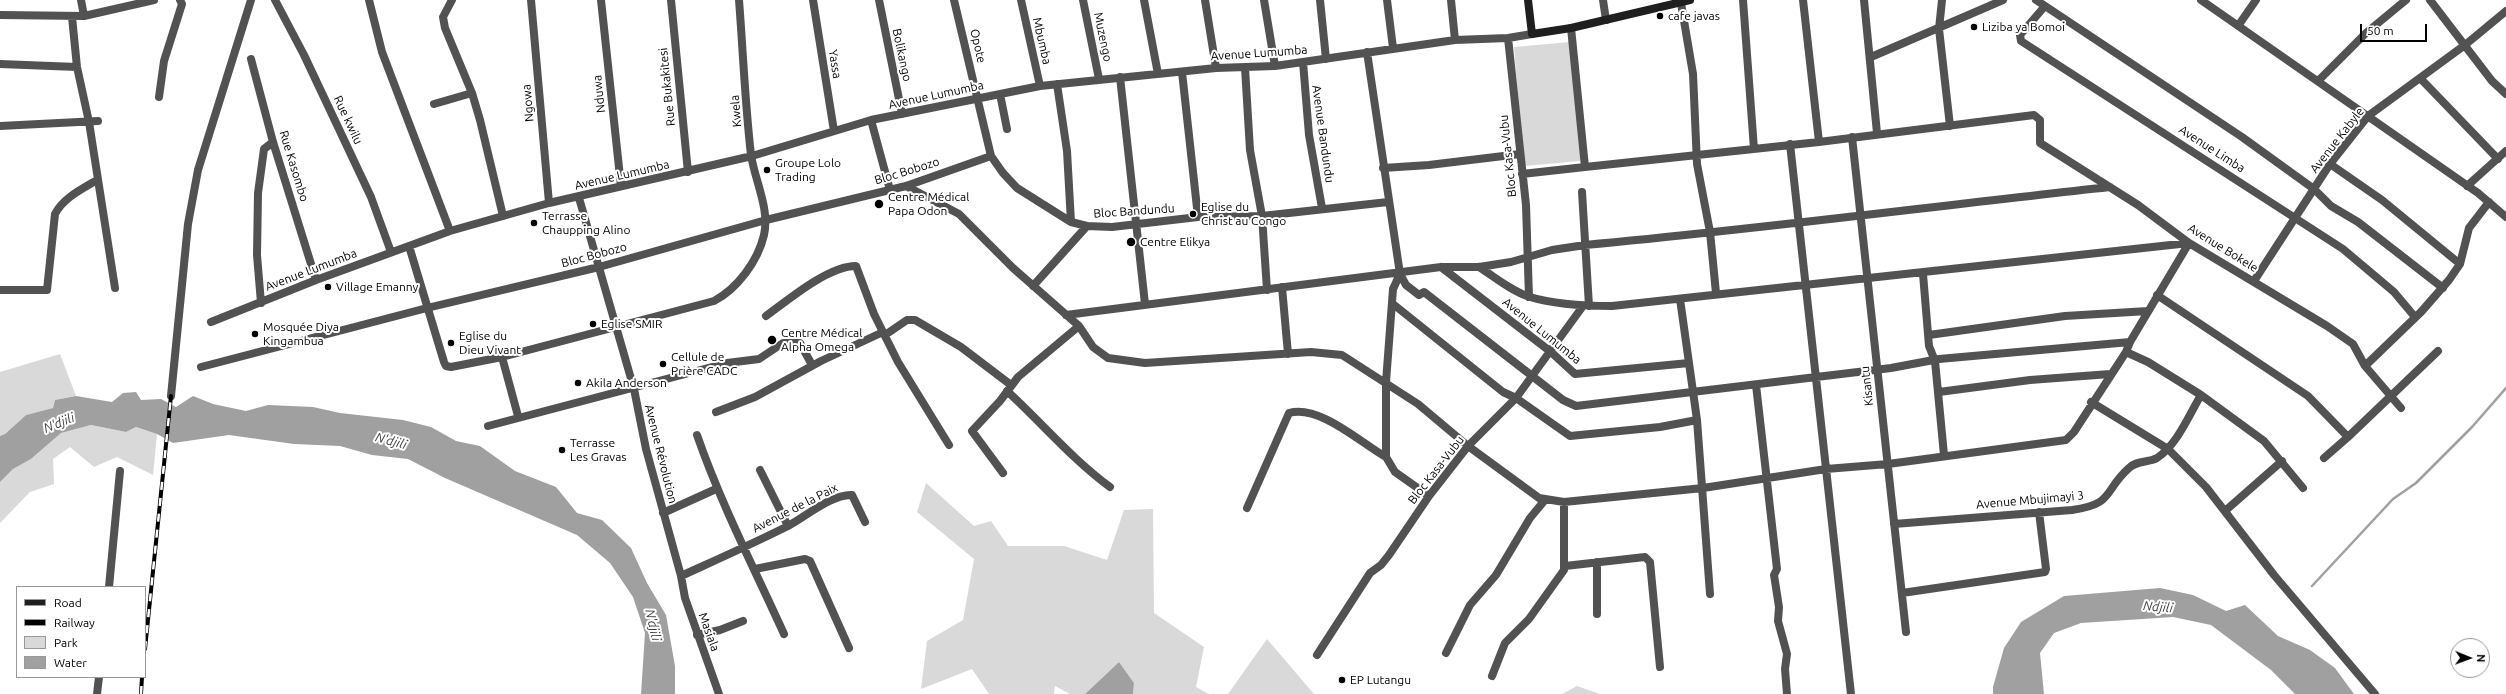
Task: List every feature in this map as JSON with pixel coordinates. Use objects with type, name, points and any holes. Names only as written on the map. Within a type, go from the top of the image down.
[{"type":"street","points":[[81,0],[84,16]]},
{"type":"street","points":[[0,15],[84,16],[154,0]]},
{"type":"street","points":[[159,97],[164,61],[182,4],[180,0]]},
{"type":"street","points":[[171,396],[188,224],[198,170],[251,0]]},
{"type":"street","name":"Rue kwilu","points":[[275,0],[304,55],[371,197],[391,252]]},
{"type":"street","points":[[369,0],[382,52],[450,232]]},
{"type":"street","points":[[452,0],[443,17],[443,22],[472,93],[504,216]]},
{"type":"street","name":"Ngowa","points":[[531,0],[549,203]]},
{"type":"street","name":"Nduwa","points":[[601,0],[621,186]]},
{"type":"street","name":"Rue Bukakitesi","points":[[671,0],[688,172]]},
{"type":"street","name":"Kwela","points":[[739,0],[752,156],[766,220]]},
{"type":"street","name":"Yassa","points":[[813,0],[834,131]]},
{"type":"street","name":"Bolikango","points":[[879,0],[902,114]]},
{"type":"street","name":"Opote","points":[[954,0],[978,98]]},
{"type":"street","name":"Mbumba","points":[[1021,0],[1040,86]]},
{"type":"street","name":"Muzengo","points":[[1083,0],[1099,79]]},
{"type":"street","points":[[1144,0],[1158,74]]},
{"type":"street","points":[[1205,0],[1216,68]]},
{"type":"street","points":[[1264,0],[1275,66]]},
{"type":"street","points":[[1320,0],[1326,59]]},
{"type":"street","points":[[1387,0],[1393,48]]},
{"type":"street","points":[[1450,0],[1455,40]]},
{"type":"street","points":[[1528,0],[1532,34]]},
{"type":"street","points":[[1603,0],[1606,20]]},
{"type":"street","name":"Avenue Lumumba","points":[[211,322],[316,280],[450,232],[549,203],[579,198],[621,186],[688,172],[752,156],[871,120],[1040,86],[1216,68],[1275,66],[1455,40],[1508,38],[1571,28],[1690,0]]},
{"type":"street","points":[[1743,0],[1754,149]]},
{"type":"street","points":[[1803,0],[1819,142]]},
{"type":"street","points":[[1864,0],[1871,56],[1877,133]]},
{"type":"street","points":[[1522,174],[1585,166],[1819,142],[1877,133],[1950,126],[1939,29],[1942,0]]},
{"type":"street","points":[[1871,56],[1939,29],[2003,0]]},
{"type":"street","points":[[2036,0],[2242,137],[2314,189],[2331,206],[2358,222],[2443,288]]},
{"type":"street","points":[[2201,0],[2319,80],[2489,202],[2506,217]]},
{"type":"street","points":[[2238,26],[2256,0]]},
{"type":"street","points":[[2319,80],[2366,33],[2406,0]]},
{"type":"street","points":[[2430,0],[2492,81],[2506,94]]},
{"type":"street","points":[[1677,2],[1693,74],[1697,155],[1710,232],[1716,293]]},
{"type":"street","name":"Avenue Limba","points":[[2045,6],[2020,35],[2021,40],[2294,216],[2362,264],[2399,296],[2415,316]]},
{"type":"street","name":"Avenue Kabyle","points":[[2254,281],[2294,216],[2330,164],[2368,116],[2465,45],[2506,11]]},
{"type":"street","points":[[72,16],[77,67],[89,122],[115,288]]},
{"type":"street","points":[[1571,28],[1585,166]]},
{"type":"street","name":"Bloc Kasa-Vubu","points":[[1508,38],[1526,205],[1529,297]]},
{"type":"street","points":[[1367,52],[1388,202],[1400,274],[1406,285],[1419,295],[1424,292],[1564,400],[1576,406],[1694,393],[2001,353],[2130,342]]},
{"type":"street","name":"Rue Kasombo","points":[[251,59],[273,142],[316,280]]},
{"type":"street","name":"Avenue Bandundu","points":[[1303,62],[1307,120],[1322,208]]},
{"type":"street","points":[[0,64],[77,67]]},
{"type":"street","points":[[1245,68],[1250,150],[1262,216],[1268,290]]},
{"type":"street","points":[[1182,72],[1198,218]]},
{"type":"street","points":[[1120,77],[1145,304]]},
{"type":"street","points":[[2420,78],[2498,159]]},
{"type":"street","points":[[1057,84],[1067,151],[1071,222]]},
{"type":"street","points":[[434,104],[472,93]]},
{"type":"street","points":[[1000,94],[1007,129]]},
{"type":"street","name":"Bloc Bandundu","points":[[978,98],[991,156],[1003,173],[1017,188],[1071,222],[1087,226],[1137,225],[1198,218],[1262,216],[1322,208],[1388,202]]},
{"type":"street","name":"Avenue Bokele","points":[[1950,126],[2034,115],[2040,120],[2040,143],[2160,220],[2189,243],[2254,281],[2327,326],[2339,336],[2344,337],[2353,344],[2365,366],[2401,408]]},
{"type":"street","points":[[871,120],[890,190]]},
{"type":"street","points":[[0,126],[98,121]]},
{"type":"street","name":"Kisantu","points":[[1852,137],[1906,632]]},
{"type":"street","points":[[260,303],[257,255],[258,193],[264,149],[273,142]]},
{"type":"street","points":[[1790,144],[1851,694]]},
{"type":"street","points":[[2467,186],[2506,151]]},
{"type":"street","points":[[1383,168],[1429,165],[1520,154]]},
{"type":"street","name":"Bloc Bobozo","points":[[201,367],[427,308],[599,267],[766,220],[906,186],[991,156]]},
{"type":"street","points":[[2330,164],[2382,200],[2460,264]]},
{"type":"street","points":[[0,290],[47,290],[55,214],[61,206],[77,192],[97,180]]},
{"type":"street","points":[[906,186],[959,214],[1033,286],[1079,326],[1093,347],[1108,358],[1145,363],[1311,352],[1342,355],[1418,404],[1468,446],[1539,498],[1564,502],[1703,488],[1766,479],[1826,468],[1888,464],[1944,455],[2066,440],[2074,432],[2091,402],[2126,352],[2130,342],[2157,295],[2189,243]]},
{"type":"street","points":[[1066,315],[1282,287],[1400,274],[1441,267],[1479,267],[1527,258],[1552,250],[1585,245],[1799,224],[1860,214],[2110,187]]},
{"type":"street","points":[[1582,192],[1586,306]]},
{"type":"street","name":"Avenue Révolution","points":[[579,198],[634,389],[646,449],[681,576]]},
{"type":"street","points":[[2365,366],[2443,288],[2460,264],[2469,228],[2489,202]]},
{"type":"street","points":[[409,246],[446,366],[451,367],[502,357],[616,326],[714,302],[721,298],[749,268],[764,236],[766,220]]},
{"type":"street","points":[[1033,286],[1087,226]]},
{"type":"street","points":[[1479,267],[1506,285],[1529,297],[1586,306],[1680,299],[1716,293],[1806,286],[1923,274],[2189,243]]},
{"type":"street","points":[[766,316],[809,286],[831,274],[856,266],[884,334],[898,362],[949,445]]},
{"type":"street","name":"Avenue Lumumba","points":[[1441,267],[1551,352],[1571,372],[1579,375],[1689,363]]},
{"type":"street","points":[[1386,458],[1386,382],[1393,289],[1400,274]]},
{"type":"street","points":[[1923,274],[1929,346],[1935,361],[1944,455]]},
{"type":"street","points":[[1282,287],[1288,354]]},
{"type":"street","points":[[2157,295],[2308,396],[2348,437]]},
{"type":"street","points":[[1680,299],[1697,420],[1710,594]]},
{"type":"street","points":[[1393,304],[1492,384],[1516,398],[1570,436],[1660,427],[1697,420]]},
{"type":"street","name":"Bloc Kasa-Vubu","points":[[1317,655],[1370,573],[1381,565],[1389,555],[1429,496],[1468,446],[1516,398],[1586,306]]},
{"type":"street","points":[[1929,334],[2065,316],[2148,311]]},
{"type":"street","points":[[716,412],[755,397],[812,366],[884,334],[907,320],[914,320],[961,347],[1009,388],[1072,456],[1110,487]]},
{"type":"street","points":[[1003,473],[972,431],[1031,365],[1079,326]]},
{"type":"street","points":[[488,426],[518,416],[634,389],[727,363],[759,359],[774,350],[780,344],[790,341],[800,343],[812,366]]},
{"type":"street","points":[[2324,458],[2392,397],[2438,351]]},
{"type":"street","points":[[2126,352],[2148,362],[2201,395],[2264,440],[2303,488]]},
{"type":"street","points":[[502,357],[518,416]]},
{"type":"street","points":[[1939,392],[2030,380],[2110,374]]},
{"type":"street","points":[[1756,385],[1777,569],[1774,575],[1780,607],[1778,621],[1788,654],[1785,669],[1787,694]]},
{"type":"street","points":[[2168,449],[2201,395]]},
{"type":"street","points":[[2091,402],[2168,449],[2206,487],[2274,575],[2376,694]]},
{"type":"street","points":[[1248,508],[1289,413],[1296,411],[1336,424],[1386,458],[1395,472],[1429,496]]},
{"type":"street","points":[[697,435],[716,489],[743,548],[755,569],[784,634]]},
{"type":"street","name":"Avenue Mbujimayi 3","points":[[1894,524],[2079,509],[2101,502],[2130,466],[2138,462],[2156,458],[2168,449]]},
{"type":"street","points":[[2224,511],[2282,461]]},
{"type":"street","points":[[760,470],[788,526]]},
{"type":"street","points":[[110,586],[120,471]]},
{"type":"street","points":[[663,513],[716,489]]},
{"type":"street","name":"Avenue de la Paix","points":[[681,576],[788,526],[824,504],[846,494],[852,495],[865,522]]},
{"type":"street","points":[[1446,653],[1473,601],[1496,575],[1530,518],[1546,500]]},
{"type":"street","points":[[1492,676],[1505,644],[1529,619],[1559,579],[1565,566],[1564,502]]},
{"type":"street","points":[[1902,593],[2044,572],[2046,569],[2039,512]]},
{"type":"street","points":[[1565,566],[1645,557],[1650,562],[1658,629],[1660,668]]},
{"type":"street","points":[[755,569],[805,559],[810,561],[849,648]]},
{"type":"street","points":[[1597,562],[1597,614]]},
{"type":"street","name":"Masiala","points":[[681,576],[685,598],[719,694]]},
{"type":"street","points":[[697,635],[720,630],[743,621]]},
{"type":"street","points":[[97,694],[99,678]]},
{"type":"green space","points":[[1570,42],[1581,161],[1524,166],[1514,47]]},
{"type":"green space","points":[[60,354],[76,396],[55,400],[53,408],[26,415],[5,434],[0,436],[0,372]]},
{"type":"green space","points":[[91,425],[126,432],[136,427],[157,434],[153,475],[117,457],[94,467],[70,447],[53,459],[54,484],[30,492],[0,523],[0,482],[13,469],[31,459],[61,433]]},
{"type":"green space","points":[[926,483],[974,526],[991,521],[1008,546],[1064,546],[1107,560],[1124,510],[1153,509],[1154,613],[1204,647],[1196,687],[1209,694],[1133,694],[1134,683],[1119,662],[1085,694],[1070,694],[1055,686],[1054,694],[989,694],[972,669],[921,689],[927,641],[963,620],[974,559],[917,512]]},
{"type":"green space","points":[[1267,639],[1314,694],[1228,694]]},
{"type":"green space","points":[[1577,686],[1600,694],[1562,694]]},
{"type":"water","name":"N'djili","points":[[136,392],[141,400],[161,399],[176,407],[193,396],[213,404],[246,411],[268,405],[313,407],[340,413],[403,420],[431,427],[456,441],[480,446],[515,471],[556,487],[577,513],[602,520],[631,548],[647,583],[666,615],[675,666],[675,694],[641,694],[645,633],[633,597],[610,563],[577,535],[445,478],[408,459],[372,455],[340,446],[294,444],[229,435],[173,443],[157,434],[136,427],[126,432],[91,425],[61,433],[31,459],[13,469],[0,482],[0,436],[5,434],[26,415],[53,408],[55,400],[76,396],[112,402],[123,393]]},
{"type":"water","name":"Ndjili","points":[[2160,588],[2193,595],[2226,611],[2245,605],[2278,636],[2310,650],[2335,668],[2354,694],[2295,694],[2271,670],[2211,625],[2173,617],[2081,623],[2054,633],[2040,653],[2044,694],[1993,694],[1993,687],[2004,648],[2021,622],[2064,596]]},
{"type":"water","points":[[1119,662],[1134,683],[1133,694],[1085,694]]},
{"type":"waterway","points":[[2312,586],[2393,499],[2416,483],[2472,427],[2506,388]]},
{"type":"railway","points":[[146,639],[171,396]]},
{"type":"railway","points":[[141,694],[142,678]]},
{"type":"place","name":"cafe javas","points":[[1660,16]]},
{"type":"place","name":"Liziba ya Bomoi","points":[[1974,27]]},
{"type":"place","name":"Groupe Lolo Trading","points":[[767,170]]},
{"type":"place","name":"Centre Médical Papa Odon","points":[[879,204]]},
{"type":"place","name":"Eglise du Christ au Congo","points":[[1193,214]]},
{"type":"place","name":"Terrasse Chaupping Alino","points":[[534,223]]},
{"type":"place","name":"Centre Elikya","points":[[1131,242]]},
{"type":"place","name":"Village Emanny","points":[[328,287]]},
{"type":"place","name":"Eglise SMIR","points":[[593,324]]},
{"type":"place","name":"Mosquée Diya Kingambua","points":[[255,334]]},
{"type":"place","name":"Centre Médical Alpha Omega","points":[[772,340]]},
{"type":"place","name":"Eglise du Dieu Vivant","points":[[451,343]]},
{"type":"place","name":"Cellule de Prière CADC","points":[[663,364]]},
{"type":"place","name":"Akila Anderson","points":[[578,383]]},
{"type":"place","name":"Terrasse Les Gravas","points":[[562,450]]},
{"type":"place","name":"EP Lutangu","points":[[1342,680]]}]
